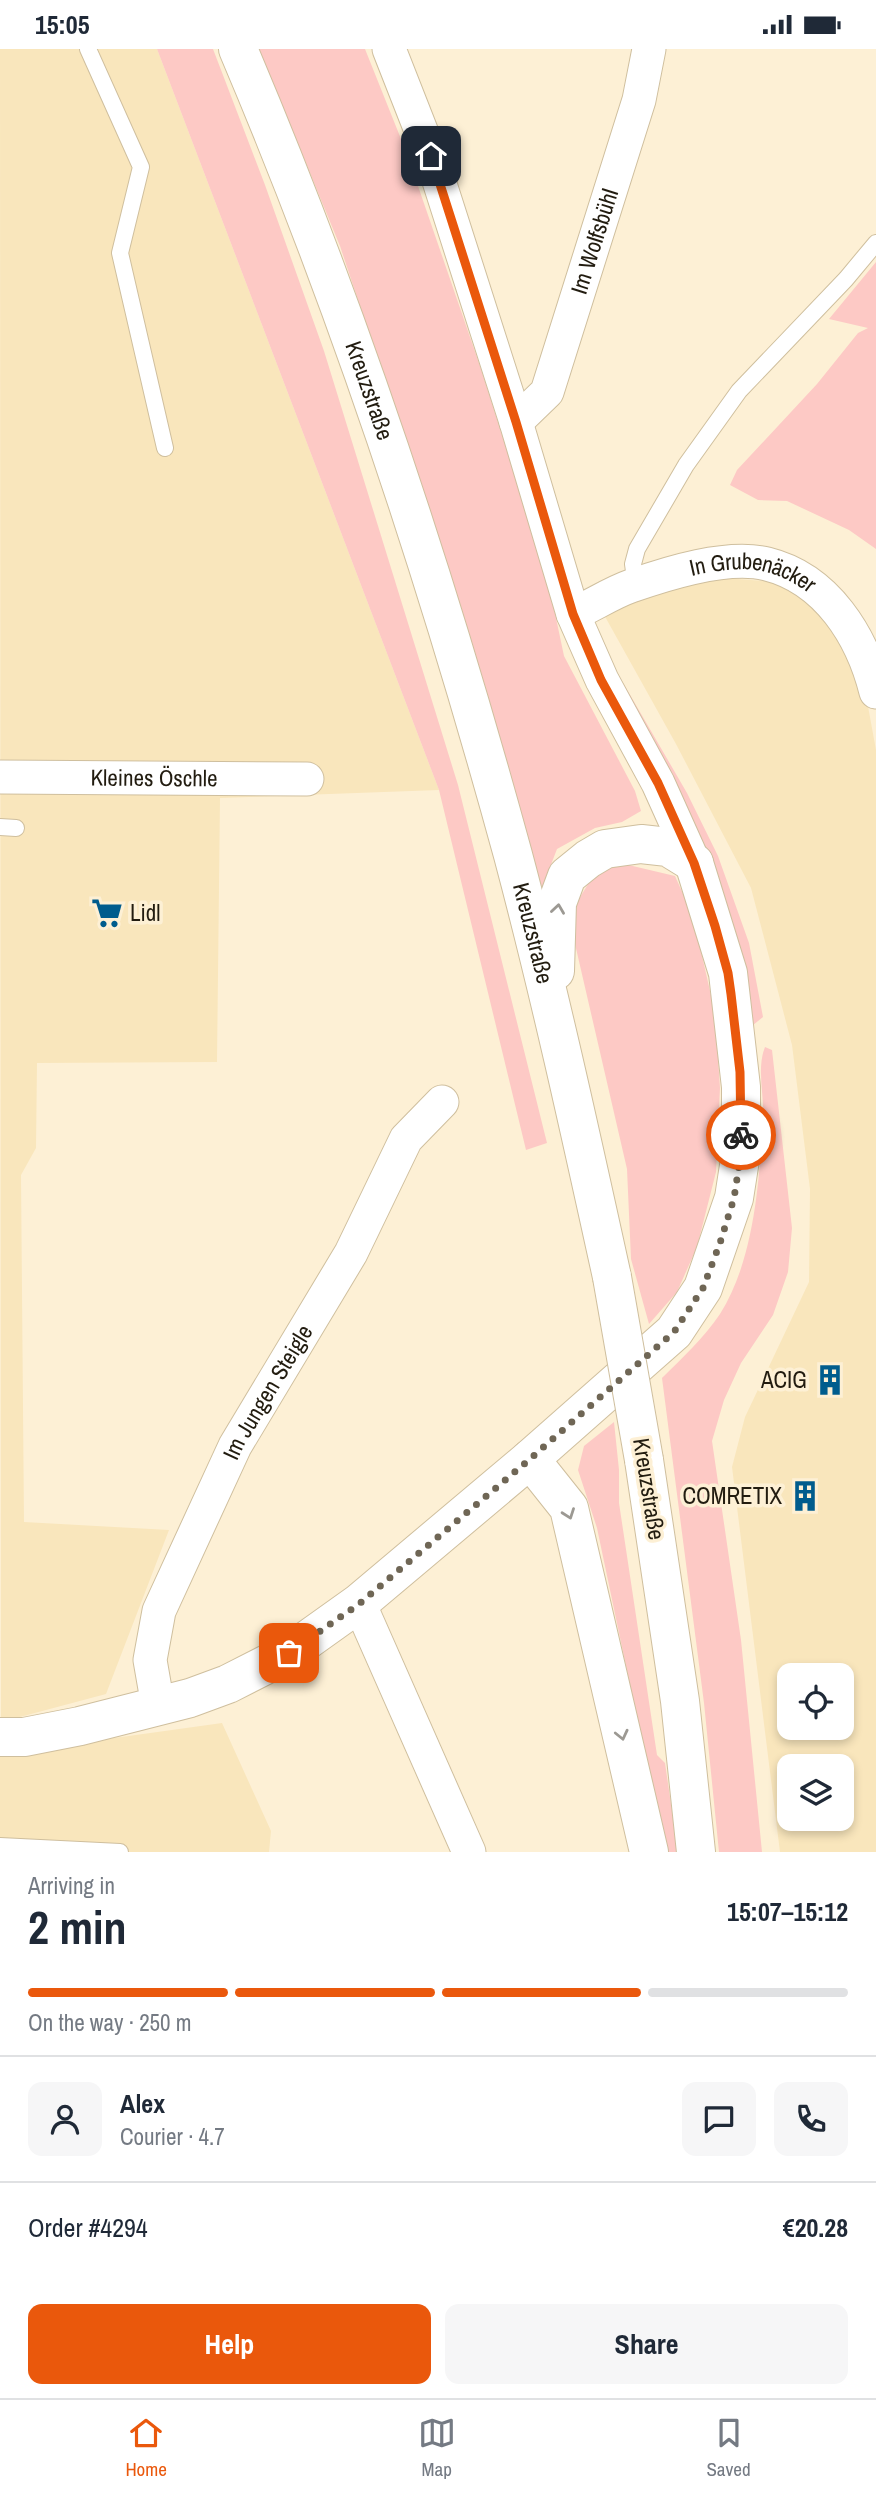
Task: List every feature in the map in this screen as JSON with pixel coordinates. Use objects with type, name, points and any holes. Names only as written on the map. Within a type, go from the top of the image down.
[{"type":"main road","name":"Kreuzstraße","points":[[238,49],[333,288],[403,488],[513,856],[612,1277],[644,1459],[680,1701],[696,1852]]},
{"type":"main road","points":[[0,1737],[24,1737],[80,1726],[190,1698],[228,1684],[289,1653],[359,1604],[674,1332],[703,1288],[734,1198],[741,1153],[741,1087],[728,973],[694,863],[668,847],[641,843],[605,849],[567,876],[557,903],[556,964],[549,1000]]},
{"type":"main road","points":[[530,1459],[569,1507],[649,1852]]},
{"type":"street","points":[[389,49],[431,156],[516,422],[573,614],[601,680],[658,783],[694,863]]},
{"type":"street","name":"Im Wolfsbühl","points":[[516,422],[547,392],[639,100],[649,49]]},
{"type":"street","name":"In Grubenäcker","points":[[573,614],[636,585],[700,566],[739,561],[766,563],[812,585],[835,606],[852,631],[871,671],[876,692]]},
{"type":"street","name":"Kleines Öschle","points":[[0,777],[307,779]]},
{"type":"street","name":"Im Jungen Steigle","points":[[158,1706],[150,1660],[159,1611],[235,1446],[351,1253],[406,1139],[442,1102]]},
{"type":"street","points":[[359,1604],[469,1852]]},
{"type":"lane","points":[[88,49],[141,167],[120,253],[165,448]]},
{"type":"lane","points":[[636,585],[634,564],[637,549],[686,465],[739,391],[846,279],[876,243]]},
{"type":"lane","points":[[0,1846],[120,1852]]},
{"type":"shaded area","points":[[0,49],[157,49],[439,790],[220,798],[217,1062],[37,1063],[36,1148],[21,1175],[24,1522],[169,1530],[106,1694],[1,1722]]},
{"type":"shaded area","points":[[157,49],[213,49],[265,185],[324,351],[458,785],[547,1143],[526,1150],[439,790]]},
{"type":"shaded area","points":[[259,49],[365,49],[407,154],[481,369],[548,580],[564,656],[635,791],[641,811],[622,822],[595,828],[557,849],[542,888],[463,615],[340,246]]},
{"type":"shaded area","points":[[876,262],[876,549],[849,530],[787,501],[758,500],[730,485],[737,470],[817,384],[858,333],[868,328],[829,319]]},
{"type":"shaded area","points":[[711,577],[778,582],[813,604],[841,641],[865,690],[876,750],[876,1852],[780,1852],[777,1831],[854,1831],[854,1754],[777,1754],[777,1828],[732,1467],[745,1417],[809,1282],[810,1189],[792,1045],[751,888],[676,744],[603,613]]},
{"type":"shaded area","points":[[604,650],[687,793],[718,856],[749,943],[763,1017],[747,1030]]},
{"type":"shaded area","points":[[620,863],[675,876],[693,916],[715,1013],[720,1088],[716,1172],[697,1247],[677,1292],[649,1324],[631,1259],[627,1169],[572,931],[574,907],[593,876]]},
{"type":"shaded area","points":[[765,1047],[772,1050],[792,1228],[788,1272],[773,1315],[741,1363],[724,1400],[712,1441],[741,1640],[762,1852],[719,1852],[704,1703],[662,1378],[714,1323],[740,1270],[757,1196],[763,1121],[761,1064]]},
{"type":"shaded area","points":[[614,1422],[619,1503],[657,1755],[665,1763],[678,1852],[665,1852],[597,1528],[578,1470],[584,1446]]},
{"type":"shaded area","points":[[222,1723],[271,1831],[269,1852],[0,1852],[0,1752]]},
{"type":"way so far","points":[[289,1653],[359,1604],[674,1332],[703,1288],[720,1243],[734,1198],[741,1135]]},
{"type":"place","name":"Lidl","points":[[107,913]]},
{"type":"place","name":"ACIG","points":[[830,1380]]},
{"type":"place","name":"COMRETIX","points":[[805,1496]]},
{"type":"route","points":[[431,156],[516,422],[573,614],[601,680],[658,783],[694,863],[715,926],[731,994],[740,1072],[741,1135]]}]
